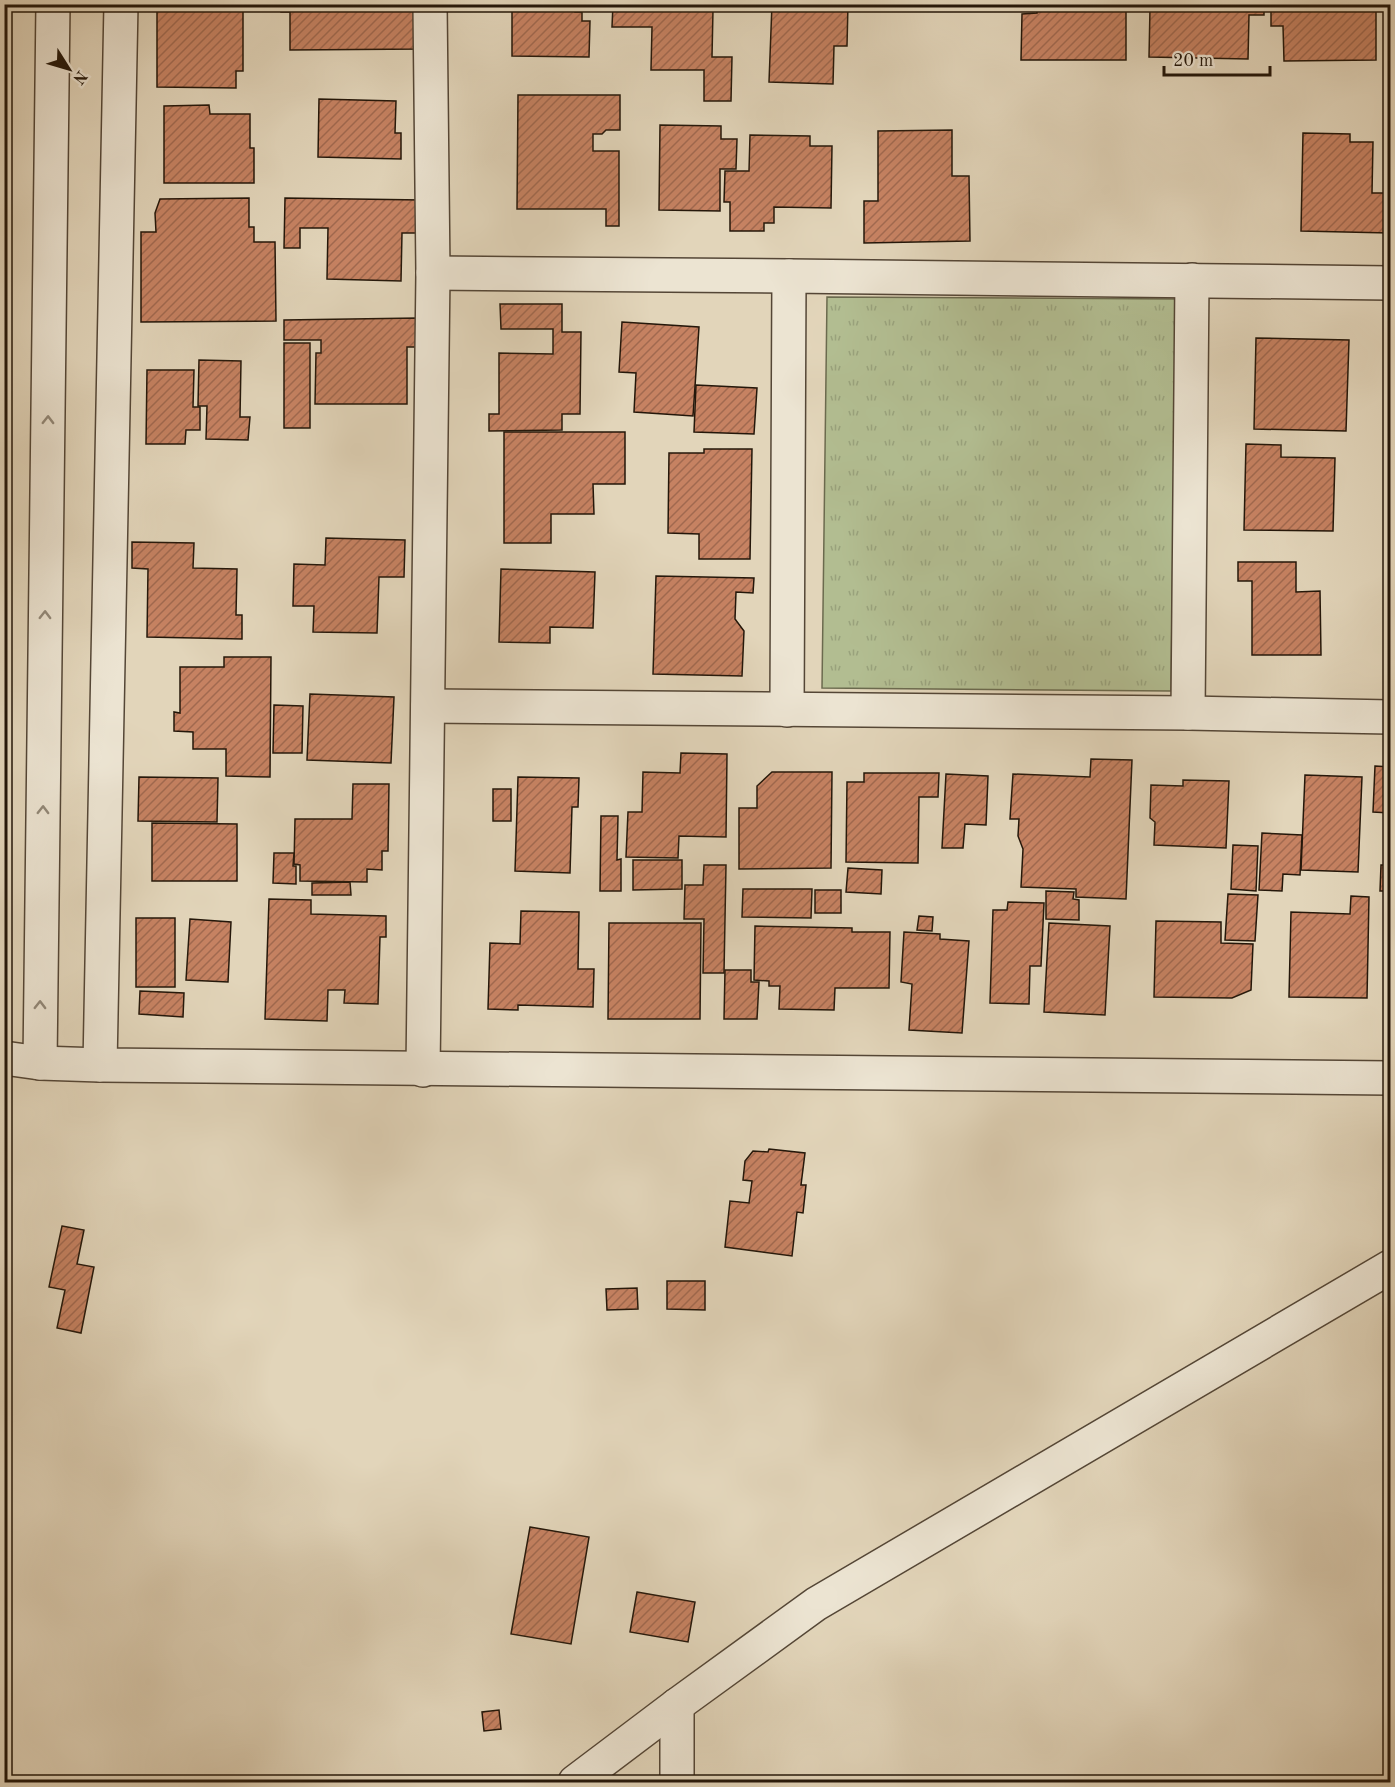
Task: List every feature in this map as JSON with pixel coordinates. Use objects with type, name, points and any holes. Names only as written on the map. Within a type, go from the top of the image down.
[{"type":"street","points":[[40,1063],[53,4]]},
{"type":"street","points":[[100,1065],[122,4]]},
{"type":"street","points":[[423,1070],[433,273],[430,4]]},
{"type":"street","points":[[433,273],[1390,283]]},
{"type":"street","points":[[787,710],[789,276]]},
{"type":"street","points":[[1188,713],[1192,280]]},
{"type":"street","points":[[428,706],[1390,717]]},
{"type":"street","points":[[4,1058],[40,1063],[100,1065],[423,1070],[1390,1078]]},
{"type":"street","points":[[575,1782],[816,1604],[1390,1267]]},
{"type":"street","points":[[677,1705],[677,1782]]},
{"type":"green space","points":[[827,297],[1176,299],[1171,691],[822,688]]},
{"type":"building","points":[[281,4],[423,4],[423,49],[290,50],[290,12],[281,12]]},
{"type":"building","points":[[512,4],[575,4],[575,12],[582,12],[582,21],[590,21],[589,57],[512,56]]},
{"type":"building","points":[[613,4],[718,4],[718,10],[713,10],[712,57],[732,57],[731,101],[704,101],[704,70],[651,70],[652,27],[612,27]]},
{"type":"building","points":[[772,4],[848,4],[847,46],[834,46],[833,84],[769,82]]},
{"type":"building","points":[[1037,4],[1126,4],[1126,60],[1021,60],[1022,14],[1037,13]]},
{"type":"building","points":[[1187,4],[1264,4],[1264,15],[1249,15],[1248,59],[1149,57],[1150,8],[1186,9]]},
{"type":"building","points":[[1271,4],[1376,4],[1376,60],[1284,61],[1283,26],[1271,26]]},
{"type":"building","points":[[157,5],[243,5],[243,71],[236,71],[236,88],[157,87]]},
{"type":"building","points":[[518,95],[620,95],[620,130],[606,130],[602,134],[593,134],[593,151],[619,151],[619,226],[606,226],[606,209],[517,209]]},
{"type":"building","points":[[319,99],[396,101],[395,133],[401,133],[401,159],[318,157]]},
{"type":"building","points":[[209,105],[210,114],[250,114],[250,148],[254,148],[254,183],[164,183],[164,106]]},
{"type":"building","points":[[660,125],[721,126],[721,139],[737,139],[736,169],[720,169],[720,211],[659,210]]},
{"type":"building","points":[[952,130],[952,176],[969,176],[970,241],[864,243],[864,201],[878,201],[878,131]]},
{"type":"building","points":[[1303,133],[1350,134],[1350,142],[1373,142],[1372,193],[1390,193],[1389,233],[1301,231]]},
{"type":"building","points":[[750,135],[810,136],[810,146],[832,146],[831,208],[774,207],[774,223],[764,223],[764,231],[730,231],[730,202],[724,202],[725,171],[749,171]]},
{"type":"building","points":[[249,198],[249,227],[254,227],[254,242],[275,242],[276,321],[141,322],[141,232],[156,232],[155,213],[160,199]]},
{"type":"building","points":[[285,198],[422,200],[421,233],[402,233],[401,281],[327,279],[328,228],[300,228],[300,248],[284,248]]},
{"type":"building","points":[[500,304],[562,304],[562,332],[581,332],[580,414],[562,414],[562,430],[489,431],[489,414],[499,414],[499,353],[553,354],[553,329],[501,329]]},
{"type":"building","points":[[417,318],[417,347],[407,347],[407,404],[315,404],[316,353],[321,353],[321,340],[284,340],[284,320]]},
{"type":"building","points":[[622,322],[699,327],[693,416],[634,412],[636,373],[619,372]]},
{"type":"building","points":[[1256,338],[1349,340],[1346,431],[1254,429]]},
{"type":"building","points":[[284,343],[310,343],[310,428],[284,428]]},
{"type":"building","points":[[199,360],[241,361],[240,417],[250,417],[248,440],[206,439],[207,406],[198,406]]},
{"type":"building","points":[[147,370],[194,370],[193,407],[200,407],[200,430],[186,430],[185,444],[146,444]]},
{"type":"building","points":[[696,385],[757,388],[754,434],[694,432]]},
{"type":"building","points":[[504,432],[625,432],[625,484],[593,484],[594,514],[551,514],[551,543],[504,543]]},
{"type":"building","points":[[1246,444],[1281,445],[1281,457],[1335,458],[1333,531],[1244,530]]},
{"type":"building","points":[[704,449],[752,449],[750,559],[699,559],[699,534],[668,533],[669,453],[704,453]]},
{"type":"building","points":[[326,538],[405,540],[404,577],[379,577],[377,633],[313,632],[314,606],[293,606],[294,564],[325,565]]},
{"type":"building","points":[[132,542],[194,543],[193,568],[237,569],[236,615],[242,615],[242,639],[147,637],[148,569],[132,568]]},
{"type":"building","points":[[1238,562],[1296,562],[1296,592],[1320,591],[1321,655],[1252,655],[1252,581],[1238,581]]},
{"type":"building","points":[[501,569],[595,572],[593,628],[550,627],[550,643],[499,642]]},
{"type":"building","points":[[656,576],[754,578],[753,593],[736,592],[735,619],[744,631],[742,676],[653,674]]},
{"type":"building","points":[[224,657],[271,657],[270,777],[226,776],[226,749],[193,749],[193,732],[174,731],[174,712],[180,713],[180,667],[224,667]]},
{"type":"building","points":[[310,694],[394,697],[391,763],[307,760]]},
{"type":"building","points":[[274,705],[303,706],[302,753],[273,753]]},
{"type":"building","points":[[681,753],[727,754],[726,837],[679,836],[678,858],[626,857],[628,812],[642,812],[643,772],[680,773]]},
{"type":"building","points":[[1091,759],[1132,760],[1126,899],[1076,897],[1076,889],[1021,887],[1023,849],[1018,836],[1019,819],[1010,819],[1013,774],[1090,777]]},
{"type":"building","points":[[1375,766],[1390,767],[1390,813],[1373,812]]},
{"type":"building","points":[[772,772],[832,772],[831,868],[739,869],[739,808],[757,808],[757,786]]},
{"type":"building","points":[[864,773],[939,773],[938,797],[919,797],[918,863],[846,862],[847,782],[864,782]]},
{"type":"building","points":[[946,774],[988,776],[986,825],[965,824],[963,848],[942,848]]},
{"type":"building","points":[[1305,775],[1362,777],[1358,872],[1301,870]]},
{"type":"building","points":[[139,777],[218,778],[217,822],[138,821]]},
{"type":"building","points":[[518,777],[579,778],[578,807],[572,807],[570,873],[515,871]]},
{"type":"building","points":[[1183,780],[1229,781],[1226,848],[1154,845],[1155,822],[1150,818],[1151,785],[1183,786]]},
{"type":"building","points":[[353,784],[389,784],[388,851],[382,851],[382,870],[367,869],[367,882],[300,881],[300,865],[294,864],[295,819],[352,819]]},
{"type":"building","points":[[493,789],[511,789],[511,821],[493,821]]},
{"type":"building","points":[[601,816],[618,816],[617,860],[621,859],[621,891],[600,891]]},
{"type":"building","points":[[152,823],[237,824],[237,881],[152,881]]},
{"type":"building","points":[[1262,833],[1302,835],[1300,875],[1283,874],[1282,891],[1259,890]]},
{"type":"building","points":[[1233,845],[1258,846],[1256,891],[1231,889]]},
{"type":"building","points":[[274,853],[294,853],[293,866],[296,866],[296,884],[273,883]]},
{"type":"building","points":[[633,860],[682,860],[682,889],[633,890]]},
{"type":"building","points":[[704,865],[726,865],[724,973],[703,973],[704,919],[684,919],[685,885],[703,885]]},
{"type":"building","points":[[1381,865],[1390,865],[1390,891],[1380,891]]},
{"type":"building","points":[[848,868],[882,870],[881,894],[846,892]]},
{"type":"building","points":[[350,882],[351,895],[312,895],[312,883]]},
{"type":"building","points":[[743,889],[812,889],[811,918],[742,917]]},
{"type":"building","points":[[815,890],[841,890],[841,913],[815,913]]},
{"type":"building","points":[[1046,891],[1074,892],[1073,899],[1079,900],[1079,920],[1046,919]]},
{"type":"building","points":[[1228,894],[1258,895],[1255,941],[1225,940]]},
{"type":"building","points":[[1388,895],[1390,895],[1390,956],[1386,955]]},
{"type":"building","points":[[1351,896],[1369,897],[1367,998],[1289,997],[1291,912],[1350,914]]},
{"type":"building","points":[[269,899],[311,900],[311,914],[386,916],[386,937],[380,937],[378,1004],[344,1003],[345,990],[328,990],[327,1021],[265,1019]]},
{"type":"building","points":[[1008,902],[1044,903],[1041,966],[1030,966],[1029,1004],[990,1003],[993,910],[1007,910]]},
{"type":"building","points":[[521,911],[579,912],[578,969],[594,969],[593,1007],[518,1005],[518,1010],[488,1009],[490,943],[520,944]]},
{"type":"building","points":[[919,916],[933,917],[932,931],[917,930]]},
{"type":"building","points":[[136,918],[175,918],[175,987],[136,987]]},
{"type":"building","points":[[190,919],[231,922],[228,982],[186,980]]},
{"type":"building","points":[[1156,921],[1221,922],[1221,943],[1253,944],[1251,990],[1232,998],[1154,997]]},
{"type":"building","points":[[609,923],[701,923],[700,1019],[608,1019]]},
{"type":"building","points":[[1049,923],[1110,926],[1105,1015],[1044,1012]]},
{"type":"building","points":[[755,926],[852,928],[852,932],[890,932],[889,988],[835,988],[834,1010],[779,1009],[780,986],[769,986],[769,981],[754,980]]},
{"type":"building","points":[[904,932],[940,934],[940,939],[969,941],[962,1033],[909,1030],[912,984],[901,982]]},
{"type":"building","points":[[725,970],[751,970],[751,982],[759,982],[757,1019],[724,1019]]},
{"type":"building","points":[[140,991],[184,993],[183,1017],[139,1014]]},
{"type":"building","points":[[769,1149],[805,1153],[801,1185],[806,1185],[803,1213],[797,1212],[792,1256],[725,1247],[730,1201],[749,1203],[752,1181],[743,1180],[745,1161],[753,1151],[768,1152]]},
{"type":"building","points":[[62,1226],[84,1230],[77,1264],[94,1267],[81,1333],[57,1328],[65,1290],[49,1287]]},
{"type":"building","points":[[667,1281],[705,1281],[705,1310],[667,1309]]},
{"type":"building","points":[[637,1288],[638,1309],[607,1310],[606,1289]]},
{"type":"building","points":[[530,1527],[589,1537],[571,1644],[511,1634]]},
{"type":"building","points":[[637,1592],[695,1602],[688,1642],[630,1632]]},
{"type":"building","points":[[499,1710],[501,1729],[484,1731],[482,1712]]}]
